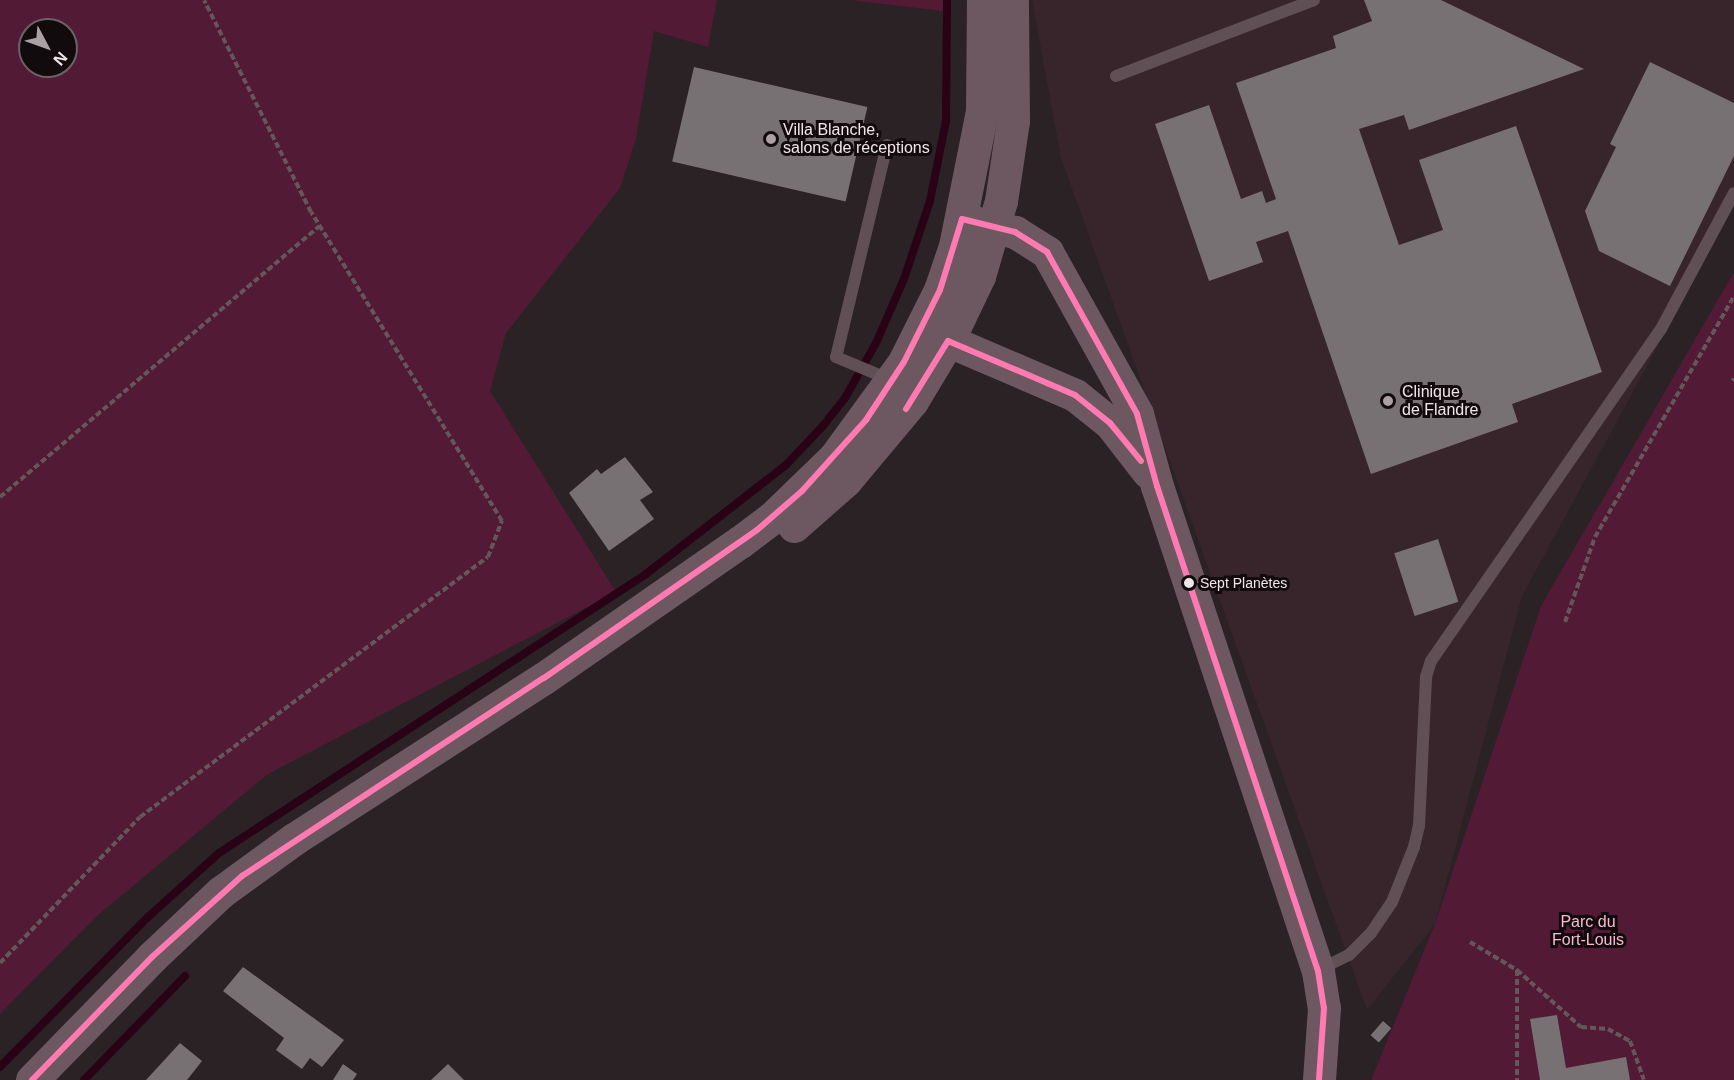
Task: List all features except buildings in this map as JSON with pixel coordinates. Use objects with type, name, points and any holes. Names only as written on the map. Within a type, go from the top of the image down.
[{"type":"main road","points":[[32,1080],[152,957],[221,892],[294,839],[544,678],[771,519],[836,457],[883,377],[935,335],[940,290],[962,219],[982,111],[983,0]]},
{"type":"main road","points":[[544,678],[733,568],[814,510],[846,480],[897,421],[935,335],[979,276],[995,226],[1013,121],[1012,0]]},
{"type":"main road","points":[[962,219],[995,226],[1033,241],[1057,265],[1137,414],[1157,486],[1318,971],[1324,1008],[1319,1080]]},
{"type":"main road","points":[[935,335],[1075,395],[1125,440],[1157,486]]},
{"type":"lane","points":[[1116,76],[1314,0]]},
{"type":"lane","points":[[883,377],[836,357],[886,145]]},
{"type":"lane","points":[[1318,971],[1349,955],[1371,933],[1392,902],[1414,847],[1419,826],[1426,677],[1431,661],[1661,329],[1734,193]]},
{"type":"path","points":[[0,963],[140,817],[488,556],[502,521],[320,226],[204,0]]},
{"type":"path","points":[[0,497],[320,226]]},
{"type":"path","points":[[1565,622],[1595,537],[1734,296]]},
{"type":"path","points":[[1470,942],[1517,970],[1581,1027],[1608,1029],[1630,1041],[1644,1080]]},
{"type":"path","points":[[1517,970],[1517,1080]]},
{"type":"shaded area","name":"Clinique de Flandre","points":[[1032,0],[1734,0],[1734,206],[1522,596],[1435,924],[1367,1010],[1061,158]]},
{"type":"green space","points":[[0,0],[717,0],[708,47],[654,31],[636,139],[620,188],[506,333],[490,391],[616,592],[268,774],[98,915],[0,1014]]},
{"type":"green space","points":[[850,0],[952,0],[943,11]]},
{"type":"green space","name":"Parc du Fort-Louis","points":[[1734,272],[1734,1080],[1371,1080],[1435,924],[1541,606]]},
{"type":"waterway","points":[[0,1067],[147,918],[219,853],[646,574],[786,465],[823,426],[845,398],[876,343],[904,279],[930,201],[946,121],[947,0]]},
{"type":"waterway","points":[[84,1080],[185,976]]},
{"type":"transit line","points":[[32,1080],[152,957],[242,876],[544,678],[757,530],[802,491],[866,420],[904,362],[940,290],[962,219],[1015,232],[1047,252],[1137,414],[1157,486],[1318,971],[1324,1008],[1319,1080]]},
{"type":"transit line","points":[[906,409],[948,341],[1075,395],[1110,423],[1141,461]]},
{"type":"place","name":"Villa Blanche, salons de réceptions","points":[[771,139]]},
{"type":"place","name":"Clinique de Flandre","points":[[1388,401]]},
{"type":"place","name":"Sept Planètes","points":[[1189,583]]}]
